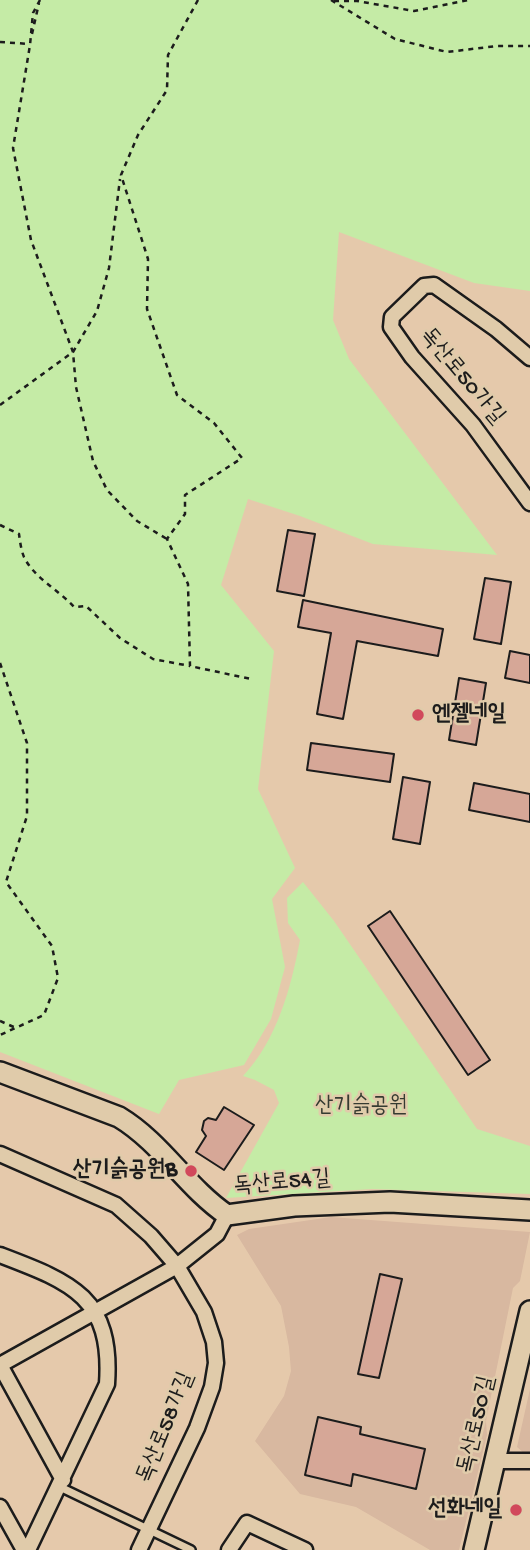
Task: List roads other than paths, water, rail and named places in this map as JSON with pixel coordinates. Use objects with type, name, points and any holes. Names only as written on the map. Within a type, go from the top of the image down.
[{"type":"street","name":"독산로50가길","points":[[530,358],[496,329],[434,285],[424,286],[392,317],[391,327],[412,357],[473,425],[530,503]]},
{"type":"street","name":"독산로54길","points":[[0,1072],[127,1122],[155,1144],[205,1200],[227,1215],[294,1206],[390,1202],[530,1210]]},
{"type":"street","name":"독산로58가길","points":[[0,1154],[117,1205],[151,1236],[177,1266],[204,1312],[214,1342],[216,1363],[212,1387],[197,1428],[139,1550]]},
{"type":"street","points":[[62,1484],[0,1365],[177,1266],[217,1234],[227,1215]]},
{"type":"street","points":[[0,1255],[54,1275],[87,1301],[96,1312],[109,1360],[107,1384],[62,1484],[26,1550]]},
{"type":"street","name":"독산로50길","points":[[474,1550],[530,1311]]},
{"type":"street","points":[[495,1461],[530,1461]]},
{"type":"street","points":[[0,1507],[26,1550]]},
{"type":"street","points":[[229,1550],[247,1523],[305,1550]]},
{"type":"lane","points":[[62,1484],[191,1550]]},
{"type":"place","name":"엔젤네일","points":[[418,715]]},
{"type":"place","name":"산기슭공원B","points":[[191,1171]]},
{"type":"place","name":"선화네일","points":[[516,1510]]},
{"type":"park label","name":"산기슭공원","points":[[361,1107]]}]
